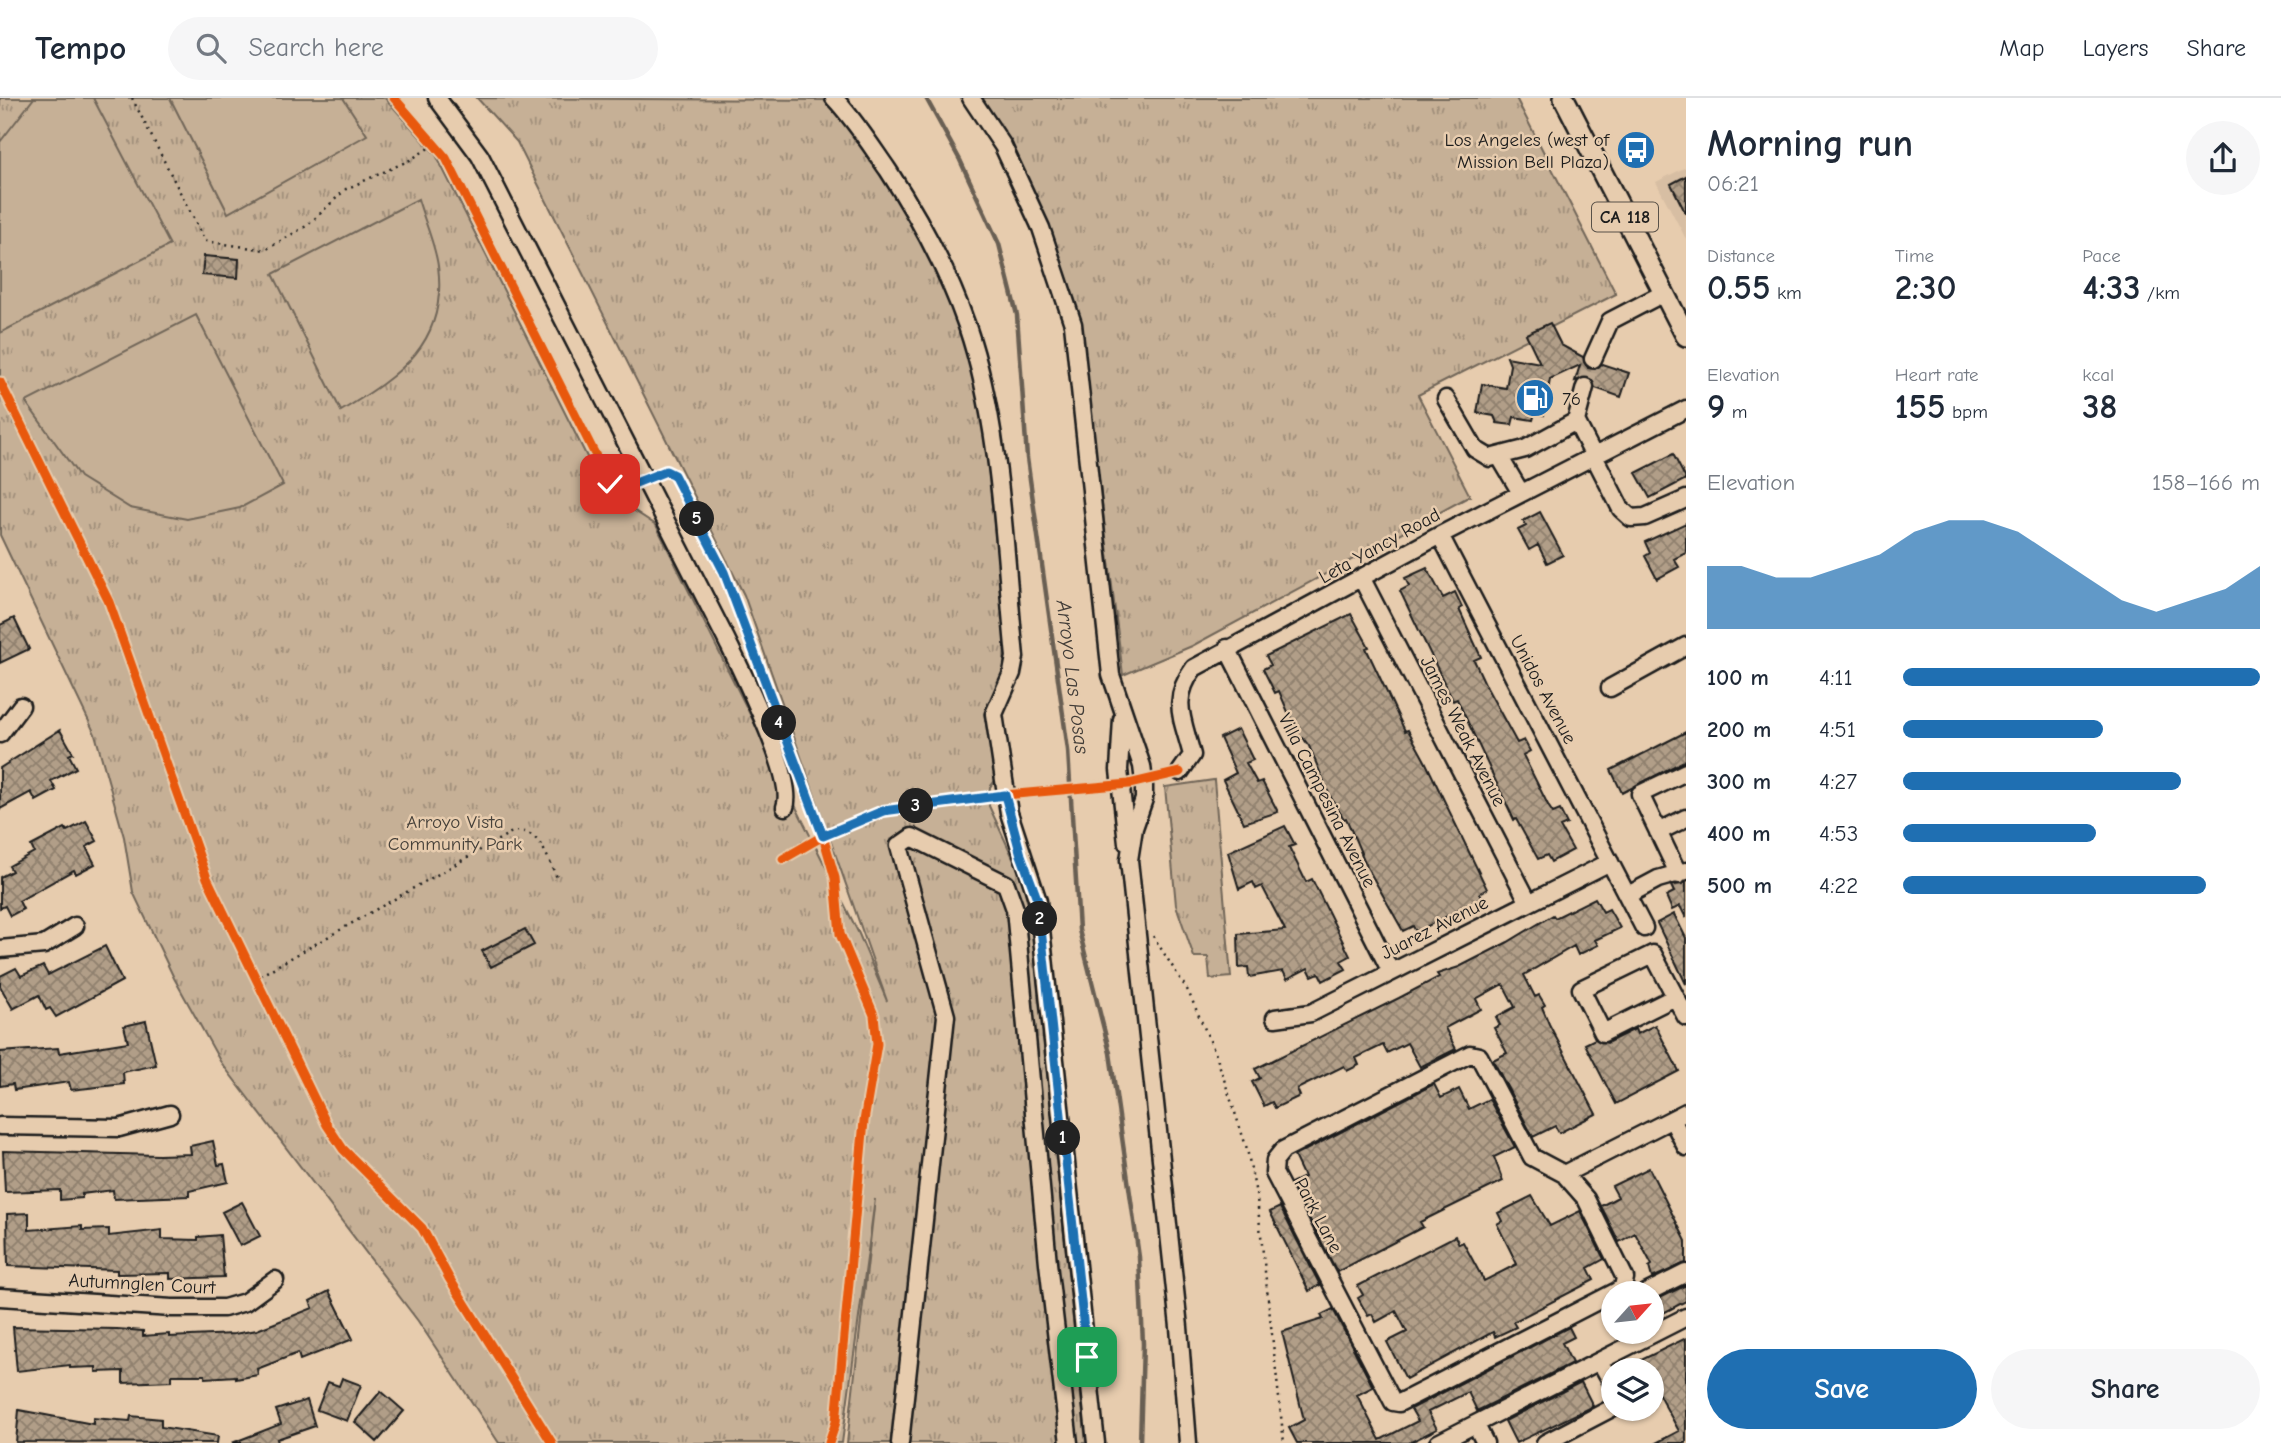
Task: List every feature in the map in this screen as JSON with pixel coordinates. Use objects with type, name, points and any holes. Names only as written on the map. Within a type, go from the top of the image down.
[{"type":"main road","name":"CA 118","points":[[1564,98],[1662,294],[1686,336]]},
{"type":"street","points":[[437,98],[480,156],[726,639],[755,699],[785,780],[788,799],[785,807]]},
{"type":"street","points":[[834,98],[849,113],[905,195],[945,268],[968,328],[991,426],[1015,657],[1012,673],[993,714],[1009,813],[1038,901],[1096,1443]]},
{"type":"street","points":[[971,98],[1003,146],[1041,228],[1073,324],[1111,675],[1142,766],[1144,782],[1144,799],[1134,828],[1129,860]]},
{"type":"street","points":[[1593,359],[1610,321],[1662,294]]},
{"type":"street","points":[[1585,387],[1576,421],[1621,509],[1631,518],[1645,517],[1686,499]]},
{"type":"street","points":[[1446,400],[1475,449],[1489,458],[1525,449],[1576,421]]},
{"type":"street","name":"Leta Yancy Road","points":[[1180,772],[1192,755],[1180,707],[1181,685],[1194,668],[1440,535],[1686,409]]},
{"type":"street","points":[[1499,456],[1521,493]]},
{"type":"street","name":"Unidos Avenue","points":[[1440,535],[1644,928]]},
{"type":"street","name":"James Weak Avenue","points":[[1362,579],[1528,903]]},
{"type":"street","points":[[1610,688],[1686,646]]},
{"type":"street","name":"Villa Campesina Avenue","points":[[1227,648],[1391,972]]},
{"type":"street","points":[[0,734],[21,706]]},
{"type":"street","points":[[1122,709],[1119,770],[1188,1443]]},
{"type":"street","points":[[1628,895],[1658,880],[1682,873],[1640,794],[1686,772]]},
{"type":"street","points":[[1658,832],[1686,818]]},
{"type":"street","points":[[900,1443],[946,1016],[899,846],[912,837],[1006,884],[1014,909],[1048,1263],[1069,1443]]},
{"type":"street","name":"Juarez Avenue","points":[[1275,1018],[1311,1013],[1610,862]]},
{"type":"street","points":[[0,949],[39,946],[75,926]]},
{"type":"street","points":[[1675,997],[1603,1033],[1581,989],[1653,954],[1686,1017]]},
{"type":"street","name":"Park Lane","points":[[1601,1298],[1399,1403],[1393,1402],[1274,1173],[1275,1160],[1283,1150],[1470,1054],[1479,1056],[1532,1157],[1564,1174],[1586,1199],[1624,1281]]},
{"type":"street","points":[[0,1126],[119,1128],[170,1114]]},
{"type":"street","points":[[1564,1174],[1679,1115],[1686,1147]]},
{"type":"street","points":[[1664,1284],[1686,1273]]},
{"type":"street","name":"Autumnglen Court","points":[[0,1297],[172,1308],[224,1308],[245,1302],[275,1280]]},
{"type":"street","points":[[1438,1443],[1686,1317]]},
{"type":"street","points":[[1545,1443],[1601,1414]]},
{"type":"street","points":[[1476,1425],[1485,1443]]},
{"type":"path","points":[[132,98],[205,241],[265,250],[308,225],[346,189],[437,147],[426,134]]},
{"type":"path","points":[[254,979],[512,832],[523,830],[534,834],[557,877]]},
{"type":"path","points":[[1134,906],[1188,992],[1215,1052],[1247,1149],[1257,1199],[1284,1443]]},
{"type":"path","points":[[248,966],[260,991]]},
{"type":"shaded area","points":[[1686,167],[1686,239],[1656,182]]},
{"type":"green space","name":"Arroyo Vista Community Park","points":[[0,98],[385,98],[436,155],[604,491],[656,525],[859,934],[887,1001],[744,595],[517,142],[477,98],[827,100],[864,146],[910,214],[947,293],[966,347],[984,427],[1005,630],[1004,672],[984,714],[997,778],[990,787],[989,806],[1022,877],[1031,920],[1086,1443],[847,1443],[875,1199],[842,1443],[499,1443],[418,1321],[220,1061],[174,978],[133,892],[124,837],[95,734],[0,535]]},
{"type":"green space","points":[[34,98],[93,98],[170,245],[0,333],[0,142]]},
{"type":"green space","points":[[170,98],[343,98],[367,135],[228,213]]},
{"type":"green space","points":[[978,98],[1516,98],[1616,294],[1418,395],[1470,496],[1192,646],[1123,675],[1080,326]]},
{"type":"green space","points":[[418,199],[438,266],[439,293],[435,316],[427,336],[400,370],[341,411],[273,274]]},
{"type":"green space","points":[[196,315],[283,485],[240,508],[187,519],[130,508],[80,477],[26,402]]},
{"type":"green space","points":[[1214,780],[1231,977],[1210,979],[1208,957],[1194,957],[1176,905],[1165,787]]},
{"type":"building","points":[[1686,176],[1686,214],[1671,184]]},
{"type":"building","points":[[204,256],[239,259],[238,278],[202,275]]},
{"type":"building","points":[[1550,323],[1561,345],[1583,357],[1588,368],[1595,369],[1602,364],[1629,373],[1621,397],[1595,388],[1588,377],[1575,381],[1580,365],[1550,379],[1544,415],[1535,413],[1533,420],[1514,417],[1512,425],[1497,423],[1494,416],[1477,413],[1482,384],[1506,388],[1510,365],[1507,357],[1540,363],[1526,334]]},
{"type":"building","points":[[1673,454],[1686,479],[1650,498],[1636,473]]},
{"type":"building","points":[[1540,512],[1563,555],[1547,563],[1538,545],[1529,550],[1518,530],[1526,526],[1523,521]]},
{"type":"building","points":[[1686,523],[1686,553],[1674,559],[1679,567],[1657,579],[1645,556],[1650,553],[1645,542]]},
{"type":"building","points":[[1427,568],[1443,598],[1455,592],[1462,607],[1459,609],[1481,657],[1474,660],[1487,688],[1517,743],[1524,740],[1530,751],[1523,755],[1549,807],[1553,813],[1560,810],[1567,824],[1560,827],[1573,850],[1551,862],[1547,855],[1538,859],[1516,819],[1514,820],[1457,699],[1453,701],[1400,591],[1409,586],[1405,578]]},
{"type":"building","points":[[1351,614],[1369,647],[1366,648],[1405,731],[1408,730],[1425,761],[1487,889],[1480,893],[1483,898],[1416,932],[1413,926],[1403,931],[1367,867],[1346,818],[1344,819],[1330,796],[1309,746],[1303,738],[1300,740],[1279,691],[1275,693],[1263,669],[1271,665],[1266,656]]},
{"type":"building","points":[[14,618],[29,649],[0,663],[0,625]]},
{"type":"building","points":[[1238,729],[1253,760],[1246,763],[1257,783],[1262,781],[1278,812],[1244,823],[1223,780],[1236,773],[1220,738]]},
{"type":"building","points":[[60,730],[73,753],[69,755],[76,768],[51,781],[56,790],[36,801],[31,792],[0,809],[0,768]]},
{"type":"building","points":[[1686,732],[1686,760],[1622,793],[1611,770]]},
{"type":"building","points":[[86,821],[97,841],[86,847],[95,864],[76,874],[74,870],[19,901],[23,909],[10,916],[5,906],[0,908],[0,877],[12,871],[9,866],[34,852],[31,846],[65,828],[67,831]]},
{"type":"building","points":[[1285,826],[1295,845],[1289,847],[1306,882],[1312,879],[1350,956],[1341,961],[1346,969],[1323,981],[1319,973],[1312,976],[1308,968],[1287,979],[1283,971],[1249,977],[1248,967],[1239,968],[1238,934],[1285,930],[1262,886],[1256,889],[1253,882],[1239,889],[1228,852]]},
{"type":"building","points":[[1686,882],[1686,918],[1680,906],[1672,910],[1666,896],[1674,892],[1671,886]]},
{"type":"building","points":[[1595,898],[1603,912],[1609,909],[1620,928],[1595,940],[1598,945],[1578,955],[1574,946],[1524,975],[1535,997],[1539,995],[1545,1005],[1542,1007],[1549,1024],[1596,1114],[1559,1133],[1555,1126],[1533,1137],[1493,1060],[1507,1053],[1494,1028],[1500,1025],[1496,1017],[1515,1007],[1503,984],[1476,999],[1481,1009],[1445,1028],[1456,1049],[1420,1067],[1407,1043],[1387,1053],[1383,1045],[1356,1058],[1359,1065],[1347,1071],[1344,1066],[1297,1089],[1300,1096],[1275,1108],[1272,1102],[1264,1106],[1252,1082],[1260,1078],[1255,1069],[1399,998],[1439,977],[1437,974],[1459,967],[1508,942],[1553,915],[1555,918]]},
{"type":"building","points":[[1674,914],[1686,938],[1686,984],[1657,923]]},
{"type":"building","points":[[525,929],[534,945],[491,967],[482,951]]},
{"type":"building","points":[[105,946],[122,981],[56,1017],[50,1008],[46,1010],[39,995],[13,1009],[0,986],[0,976],[16,968],[21,976],[43,966],[48,975]]},
{"type":"building","points":[[146,1021],[156,1065],[123,1072],[124,1084],[71,1090],[69,1082],[14,1090],[13,1084],[0,1086],[0,1052],[58,1048],[59,1053],[128,1042],[124,1026]]},
{"type":"building","points":[[1655,1025],[1679,1071],[1616,1104],[1585,1044],[1595,1039],[1607,1043],[1635,1029],[1637,1034]]},
{"type":"building","points":[[1434,1084],[1441,1098],[1459,1089],[1469,1109],[1489,1099],[1515,1147],[1494,1157],[1503,1181],[1420,1222],[1423,1227],[1337,1272],[1291,1183],[1304,1177],[1294,1156]]},
{"type":"building","points":[[213,1141],[218,1165],[224,1164],[228,1182],[189,1191],[189,1196],[114,1199],[113,1190],[82,1194],[82,1198],[60,1200],[60,1190],[5,1192],[3,1151],[191,1154],[190,1146]]},
{"type":"building","points":[[1649,1168],[1686,1241],[1686,1263],[1652,1278],[1649,1267],[1652,1265],[1635,1233],[1619,1242],[1601,1206],[1618,1197],[1612,1186]]},
{"type":"building","points":[[1532,1196],[1550,1226],[1580,1211],[1604,1259],[1588,1268],[1594,1280],[1513,1322],[1516,1327],[1495,1337],[1493,1332],[1406,1379],[1387,1342],[1407,1332],[1396,1311],[1376,1322],[1372,1314],[1368,1316],[1358,1298],[1363,1295],[1358,1286],[1455,1236],[1459,1244],[1463,1242],[1484,1281],[1517,1264],[1497,1224],[1502,1221],[1498,1213]]},
{"type":"building","points":[[242,1202],[260,1236],[240,1246],[222,1212]]},
{"type":"building","points":[[1280,1207],[1320,1285],[1309,1291],[1270,1212]]},
{"type":"building","points":[[29,1213],[29,1230],[82,1226],[82,1230],[109,1229],[109,1236],[162,1230],[162,1239],[198,1240],[198,1237],[220,1235],[224,1277],[170,1279],[170,1273],[117,1274],[117,1270],[8,1266],[7,1214]]},
{"type":"building","points":[[1686,1285],[1686,1301],[1664,1313],[1664,1296]]},
{"type":"building","points":[[329,1291],[353,1339],[300,1360],[298,1353],[257,1369],[258,1375],[236,1379],[236,1376],[205,1378],[205,1375],[172,1375],[172,1381],[123,1383],[123,1371],[96,1372],[96,1367],[70,1368],[70,1365],[17,1371],[13,1327],[117,1329],[143,1331],[143,1336],[169,1334],[169,1337],[234,1334],[257,1330],[313,1308],[310,1301]]},
{"type":"building","points":[[1333,1309],[1373,1387],[1357,1395],[1380,1440],[1418,1421],[1411,1409],[1569,1327],[1574,1337],[1562,1343],[1572,1363],[1477,1411],[1468,1392],[1428,1412],[1437,1429],[1409,1443],[1297,1443],[1289,1428],[1304,1420],[1282,1332],[1323,1319],[1321,1315]]},
{"type":"building","points":[[1686,1338],[1686,1443],[1656,1443],[1679,1431],[1664,1404],[1664,1358],[1645,1358]]},
{"type":"building","points":[[342,1378],[361,1385],[347,1421],[317,1410],[328,1382],[339,1386]]},
{"type":"building","points":[[1581,1382],[1593,1406],[1516,1443],[1505,1421]]},
{"type":"building","points":[[381,1391],[404,1411],[377,1442],[355,1422]]},
{"type":"building","points":[[307,1400],[315,1426],[277,1439],[278,1443],[232,1443],[281,1424],[276,1410]]},
{"type":"building","points":[[19,1410],[93,1424],[93,1418],[130,1421],[131,1416],[161,1419],[161,1427],[218,1436],[217,1443],[16,1442]]},
{"type":"waterway","name":"Arroyo Las Posas","points":[[926,98],[960,160],[999,244],[1017,315],[1027,458],[1068,750],[1079,930],[1110,1053],[1139,1257],[1143,1344],[1140,1443]]},
{"type":"tunnel","points":[[1585,387],[1593,359]]},
{"type":"cycle path","points":[[394,98],[446,158],[610,484],[623,489],[666,472],[674,475],[725,572],[823,836],[835,878],[840,934],[874,1015],[877,1044],[864,1121],[836,1422],[829,1443]]},
{"type":"cycle path","points":[[0,382],[109,602],[207,878],[327,1125],[343,1149],[422,1228],[449,1278],[552,1443]]},
{"type":"cycle path","points":[[783,859],[823,836],[883,811],[1005,795],[1129,784],[1180,772]]},
{"type":"place","name":"Los Angeles (west of Mission Bell Plaza)","points":[[1636,150]]},
{"type":"place","name":"76","points":[[1535,398]]},
{"type":"route","points":[[610,484],[623,488],[635,486],[666,471],[674,475],[724,572],[780,728],[823,836],[883,811],[1005,795],[1021,855],[1038,901],[1087,1357]]}]
